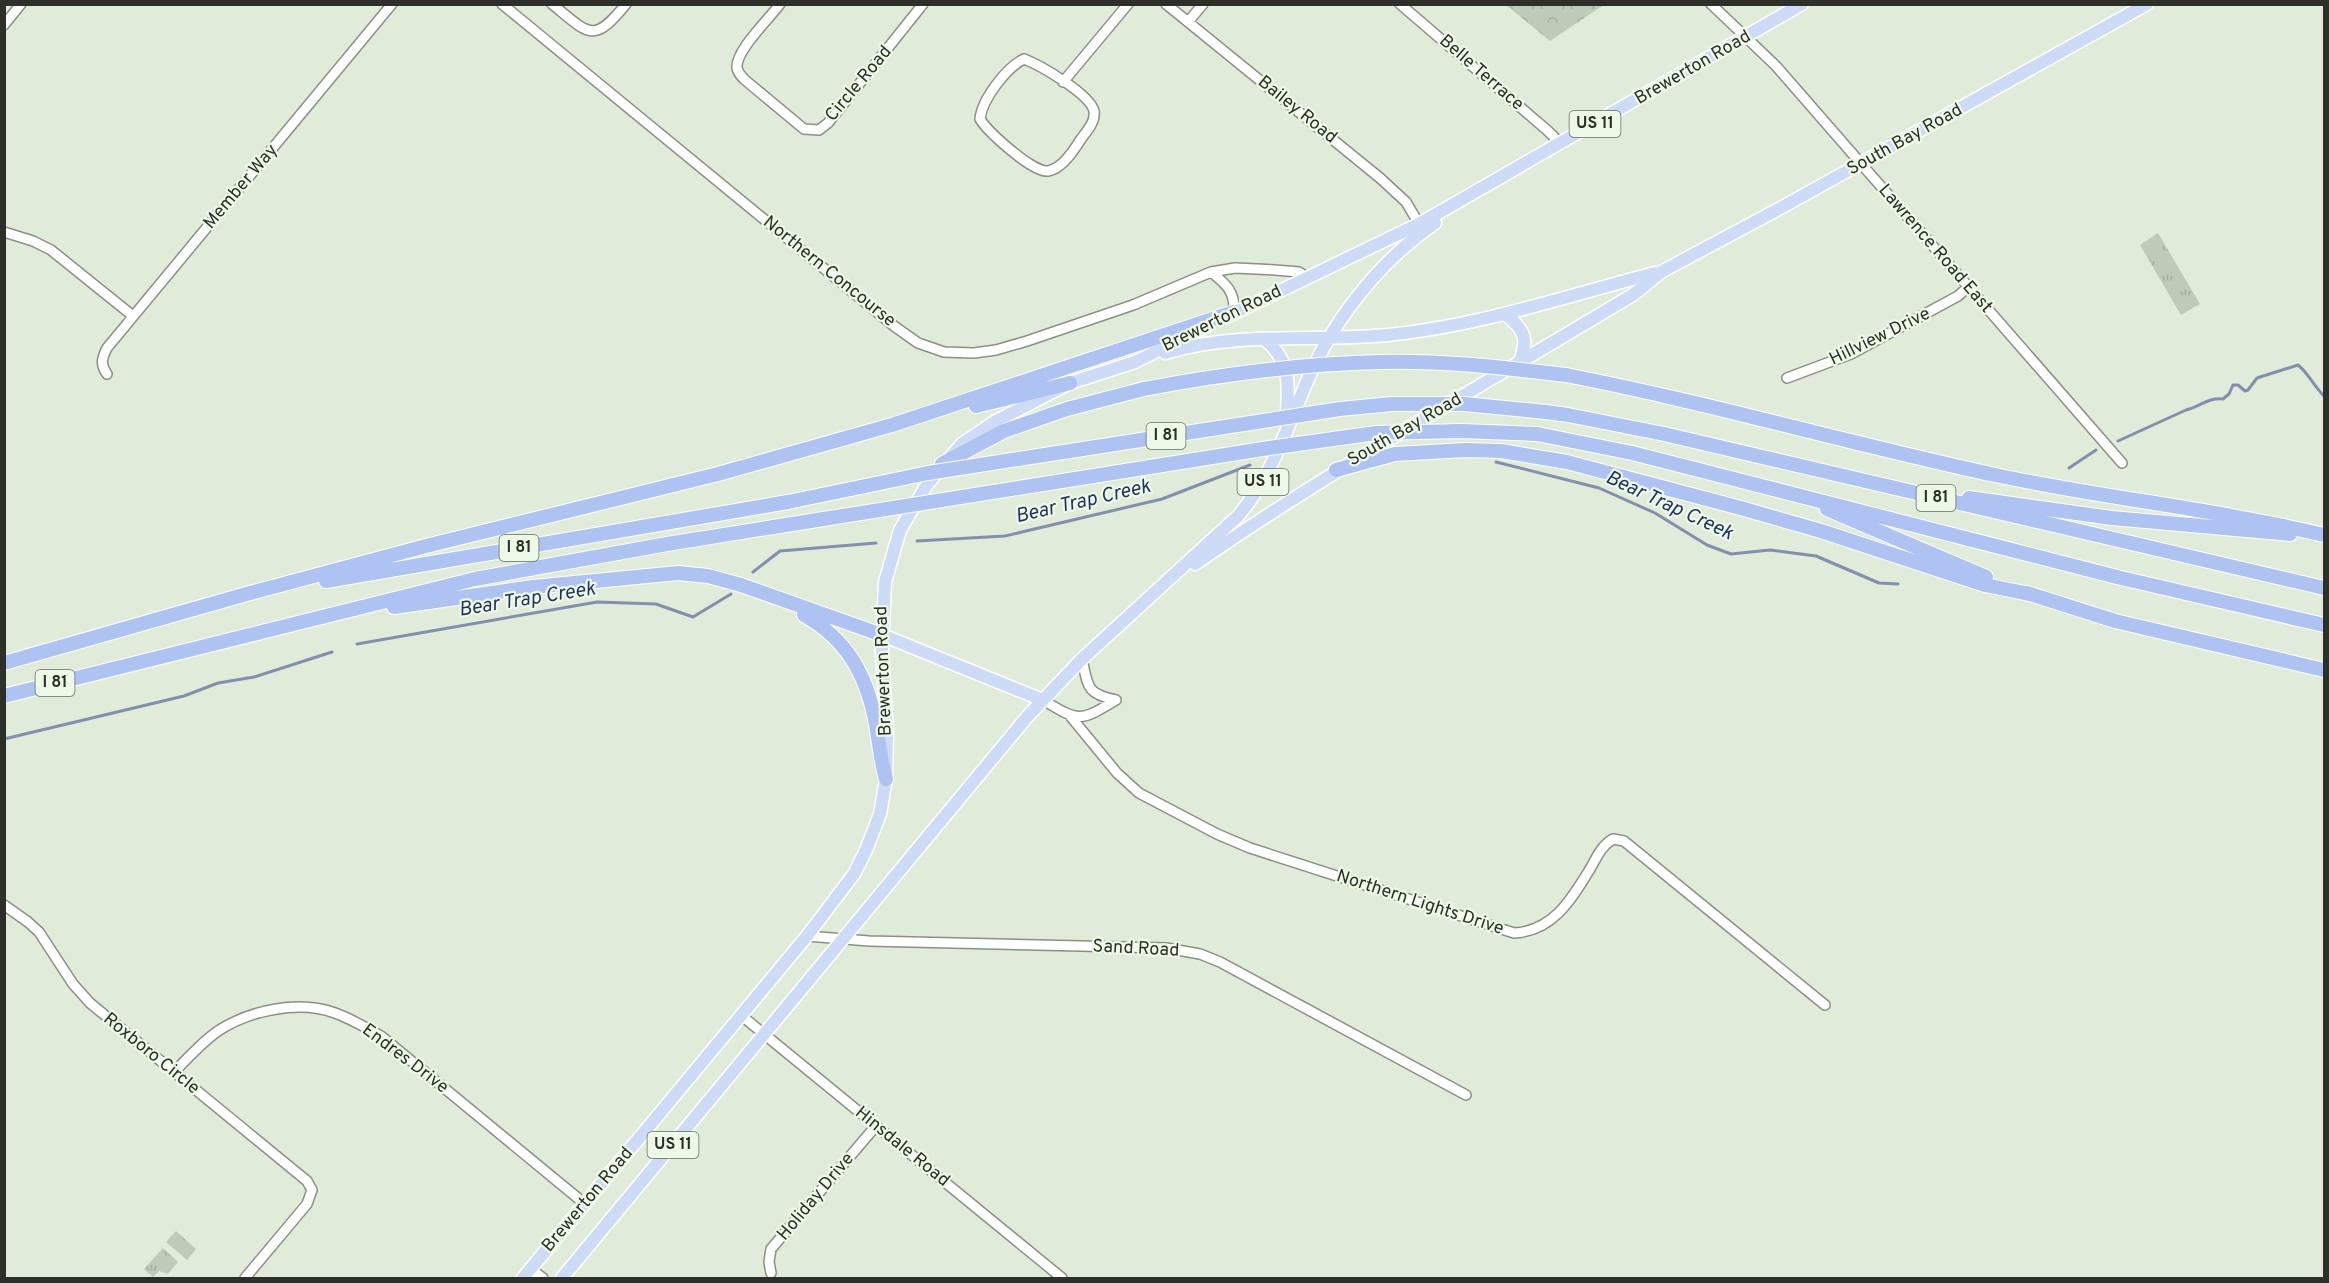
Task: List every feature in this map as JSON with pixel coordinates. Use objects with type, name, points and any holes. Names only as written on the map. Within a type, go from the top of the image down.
[{"type":"highway","points":[[892,425],[1234,312]]},
{"type":"highway","points":[[942,464],[1004,431],[1067,409],[1144,389],[1218,375],[1380,362],[1450,363],[1566,375],[1662,394],[1992,474],[2059,488],[2274,523],[2325,535]]},
{"type":"highway","points":[[250,593],[426,546],[718,474],[892,425],[1070,383]]},
{"type":"highway","name":"I 81","points":[[4,663],[250,593],[788,502],[928,473],[1340,408],[1392,404],[1464,404],[1568,415],[1664,434],[2325,588]]},
{"type":"highway","name":"I 81","points":[[4,696],[475,579],[666,544],[1376,433],[1461,431],[1537,434],[1632,453],[2121,578],[2325,625]]},
{"type":"highway","points":[[1336,470],[1395,454],[1465,450],[1501,451],[1567,462],[1821,531],[1985,585],[2034,596],[2115,621],[2325,670]]},
{"type":"highway","points":[[1884,486],[2112,518],[2222,527],[2325,541]]},
{"type":"highway","points":[[1787,492],[2034,596]]},
{"type":"highway","points":[[321,617],[533,587],[678,573],[708,576],[771,595],[882,635]]},
{"type":"highway","points":[[771,595],[825,627],[844,646],[866,687],[875,719],[886,779]]},
{"type":"highway","points":[[2279,659],[2325,675]]},
{"type":"main road","name":"Brewerton Road","points":[[527,1274],[807,936],[845,888],[866,850],[880,814],[886,779],[887,735],[882,635],[885,582],[900,530],[918,497],[942,464],[962,444],[996,421],[1070,383],[1136,362],[1234,312],[1419,224],[1802,4]]},
{"type":"main road","name":"South Bay Road","points":[[1152,594],[1336,470],[1634,294],[1661,272],[1861,164],[2147,4]]},
{"type":"main road","name":"Brewerton Road","points":[[562,1278],[935,826],[1044,700],[1082,659],[1238,516],[1256,495],[1265,480],[1303,389],[1329,338],[1370,282],[1410,240],[1490,185]]},
{"type":"main road","points":[[1410,240],[1419,224]]},
{"type":"main road","name":"South Bay Road","points":[[1136,362],[1179,349],[1233,341],[1388,335],[1436,328],[1505,314],[1661,272]]},
{"type":"main road","points":[[1505,314],[1520,327],[1525,339],[1519,364]]},
{"type":"main road","points":[[1265,340],[1274,346],[1284,363],[1289,381],[1286,432]]},
{"type":"main road","points":[[882,635],[1044,700]]},
{"type":"street","points":[[4,25],[21,4]]},
{"type":"street","name":"Member Way","points":[[107,374],[102,366],[102,358],[107,348],[392,4]]},
{"type":"street","name":"Northern Concourse","points":[[502,4],[894,326],[918,343],[944,352],[974,353],[996,350],[1133,305],[1211,272],[1236,268],[1275,270],[1299,272],[1308,278]]},
{"type":"street","points":[[552,4],[578,25],[590,31],[599,31],[615,19],[626,4]]},
{"type":"street","name":"Circle Road","points":[[780,4],[742,51],[736,66],[738,73],[804,129],[819,130],[828,123],[923,4]]},
{"type":"street","points":[[1064,82],[1128,4]]},
{"type":"street","name":"Bailey Road","points":[[1167,4],[1380,178],[1406,202],[1419,224]]},
{"type":"street","points":[[1188,22],[1203,4]]},
{"type":"street","name":"Belle Terrace","points":[[1400,4],[1561,144]]},
{"type":"street","name":"Lawrence Road East","points":[[1711,4],[1776,66],[2122,463]]},
{"type":"street","points":[[1024,59],[1035,63],[1064,82],[1091,104],[1094,117],[1090,127],[1057,168],[1046,171],[1033,167],[986,128],[980,119],[981,110],[997,85],[1016,63],[1024,59]]},
{"type":"street","points":[[4,232],[33,241],[51,250],[133,316]]},
{"type":"street","points":[[1211,272],[1226,284],[1233,294],[1234,312]]},
{"type":"street","name":"Hillview Drive","points":[[1787,378],[1851,354],[1882,339],[1959,296],[1968,288]]},
{"type":"street","points":[[1071,717],[1081,717],[1096,712],[1116,699],[1099,696],[1090,689],[1082,659]]},
{"type":"street","name":"Northern Lights Drive","points":[[1044,700],[1071,717],[1111,766],[1139,793],[1217,834],[1251,848],[1514,933],[1537,929],[1548,923],[1577,889],[1602,848],[1613,839],[1624,841],[1826,1005]]},
{"type":"street","name":"Roxboro Circle","points":[[4,904],[39,932],[74,984],[90,1003],[307,1181],[312,1190],[307,1204],[245,1278]]},
{"type":"street","name":"Sand Road","points":[[807,936],[1166,948],[1200,954],[1220,962],[1466,1095]]},
{"type":"street","name":"Endres Drive","points":[[174,1072],[218,1031],[238,1021],[267,1011],[294,1008],[334,1012],[381,1036],[585,1204]]},
{"type":"street","name":"Hinsdale Road","points":[[742,1016],[1062,1278]]},
{"type":"street","name":"Holiday Drive","points":[[771,1273],[769,1262],[771,1249],[875,1127]]},
{"type":"street","points":[[527,1274],[543,1278]]},
{"type":"green space","points":[[1506,4],[1605,4],[1550,41],[1506,5]]},
{"type":"green space","points":[[2158,233],[2200,304],[2181,315],[2140,245]]},
{"type":"green space","points":[[176,1231],[196,1249],[187,1260],[166,1242]]},
{"type":"green space","points":[[163,1248],[178,1262],[168,1274],[159,1271],[153,1277],[144,1269]]},
{"type":"waterway","name":"Bear Trap Creek","points":[[2118,441],[2186,410],[2209,401],[2223,399],[2229,394],[2233,385],[2238,385],[2245,391],[2257,378],[2298,365],[2324,396]]},
{"type":"waterway","name":"Bear Trap Creek","points":[[2069,468],[2096,450]]},
{"type":"waterway","name":"Bear Trap Creek","points":[[1496,462],[1599,488],[1655,513],[1707,545],[1731,554],[1770,550],[1816,556],[1879,583],[1898,584]]},
{"type":"waterway","name":"Bear Trap Creek","points":[[917,541],[1005,536],[1162,499],[1250,465]]},
{"type":"waterway","name":"Bear Trap Creek","points":[[753,572],[780,551],[876,543]]},
{"type":"waterway","name":"Bear Trap Creek","points":[[357,644],[597,602],[656,604],[693,617],[731,594]]},
{"type":"waterway","name":"Bear Trap Creek","points":[[4,739],[184,696],[218,683],[254,677],[332,652]]}]
